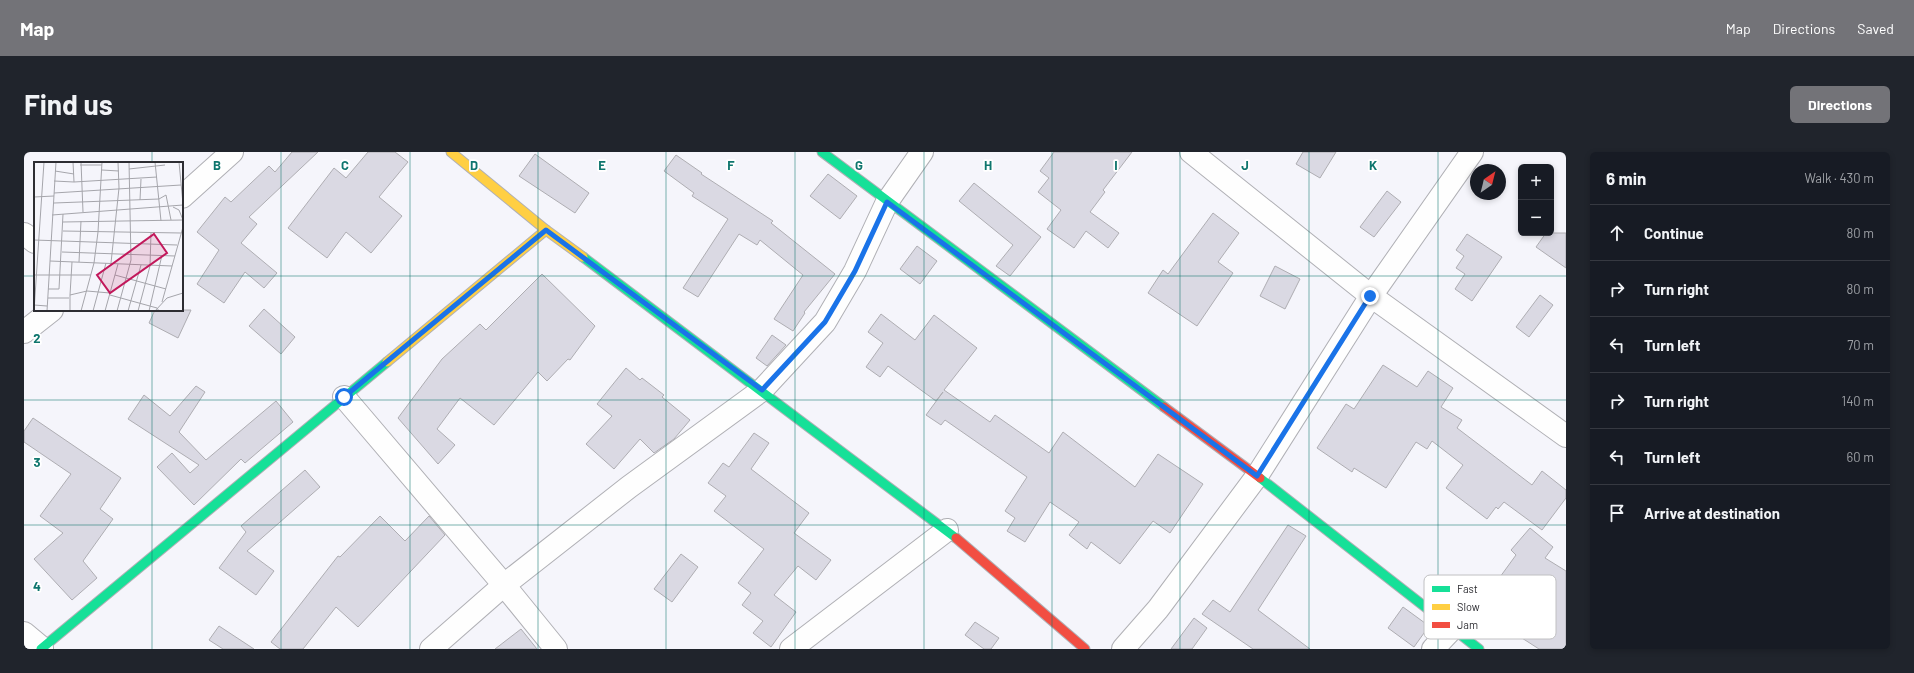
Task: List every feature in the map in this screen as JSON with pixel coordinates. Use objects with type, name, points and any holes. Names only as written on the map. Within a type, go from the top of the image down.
[{"type":"street","points":[[183,196],[232,152]]},
{"type":"street","points":[[451,152],[546,230],[762,390],[947,530],[1085,649]]},
{"type":"street","points":[[822,152],[887,202],[1257,476],[1424,607]]},
{"type":"street","points":[[431,649],[504,585],[629,487],[762,390],[825,322],[855,271],[887,202],[922,152]]},
{"type":"street","points":[[1191,152],[1370,296],[1566,436]]},
{"type":"street","points":[[1123,649],[1158,609],[1257,476],[1370,296],[1472,152]]},
{"type":"street","points":[[24,633],[42,649],[546,230]]},
{"type":"street","points":[[24,234],[34,241]]},
{"type":"street","points":[[24,332],[51,311]]},
{"type":"street","points":[[344,397],[504,585],[556,649]]},
{"type":"street","points":[[791,649],[947,530]]},
{"type":"street","points":[[1433,649],[1442,639]]},
{"type":"street","points":[[1465,639],[1478,649]]},
{"type":"building","points":[[292,152],[318,152],[249,217],[257,224],[241,243],[277,273],[264,288],[245,272],[224,303],[197,284],[219,250],[197,232],[225,197],[231,202],[269,166],[275,172]]},
{"type":"building","points":[[368,152],[395,152],[408,162],[379,197],[402,216],[371,253],[346,232],[327,258],[288,228],[334,168],[346,178]]},
{"type":"building","points":[[1054,152],[1132,152],[1103,190],[1105,192],[1090,212],[1119,233],[1108,248],[1086,231],[1074,248],[1047,229],[1061,210],[1038,192],[1049,178],[1040,171]]},
{"type":"building","points":[[1303,152],[1336,152],[1320,178],[1296,164]]},
{"type":"building","points":[[535,154],[589,193],[575,213],[519,176]]},
{"type":"building","points":[[676,155],[702,173],[701,174],[773,221],[771,223],[835,274],[804,312],[805,313],[793,331],[774,319],[803,275],[760,240],[757,245],[739,234],[698,297],[683,288],[728,219],[692,196],[694,193],[664,171]]},
{"type":"building","points":[[828,174],[857,196],[840,219],[810,196]]},
{"type":"building","points":[[974,183],[1041,237],[1010,276],[996,266],[1013,245],[959,201]]},
{"type":"building","points":[[1387,191],[1401,202],[1374,237],[1360,227]]},
{"type":"building","points":[[1213,213],[1239,233],[1218,262],[1233,273],[1197,326],[1148,293],[1163,270],[1168,274]]},
{"type":"building","points":[[1554,233],[1566,233],[1566,268],[1536,247],[1544,236],[1554,236]]},
{"type":"building","points":[[1467,234],[1502,257],[1472,301],[1455,289],[1465,274],[1456,268],[1464,256],[1456,250]]},
{"type":"building","points":[[917,246],[937,261],[920,284],[900,269]]},
{"type":"building","points":[[1275,266],[1300,279],[1285,309],[1260,296]]},
{"type":"building","points":[[542,274],[595,326],[570,360],[568,359],[547,381],[538,372],[494,425],[460,398],[437,429],[455,445],[438,464],[398,418],[442,359],[480,324],[486,330]]},
{"type":"building","points":[[1540,295],[1553,305],[1529,337],[1516,327]]},
{"type":"building","points":[[264,309],[295,337],[281,354],[249,326]]},
{"type":"building","points":[[191,310],[178,338],[149,323],[155,311]]},
{"type":"building","points":[[881,314],[915,340],[934,315],[977,348],[944,390],[990,422],[995,415],[1049,453],[1063,432],[1135,487],[1158,454],[1203,484],[1170,533],[1153,521],[1120,564],[1091,542],[1087,549],[1069,535],[1079,522],[1050,502],[1025,542],[1007,531],[1015,518],[1005,511],[1027,477],[945,420],[941,425],[926,415],[943,392],[936,401],[888,366],[880,377],[866,367],[883,343],[868,332]]},
{"type":"building","points":[[772,335],[786,345],[767,366],[756,358]]},
{"type":"building","points":[[1383,365],[1417,387],[1428,371],[1453,388],[1441,407],[1462,420],[1457,428],[1532,485],[1542,471],[1566,490],[1566,498],[1542,530],[1504,502],[1498,509],[1496,507],[1487,519],[1446,488],[1463,465],[1432,441],[1427,449],[1416,442],[1386,488],[1354,468],[1352,472],[1317,448],[1346,404],[1354,409]]},
{"type":"building","points":[[626,368],[640,380],[642,378],[664,395],[662,397],[690,420],[674,439],[654,453],[640,439],[614,469],[586,444],[612,416],[597,404]]},
{"type":"building","points":[[196,386],[205,392],[179,432],[206,460],[276,401],[293,422],[245,463],[241,459],[194,505],[157,467],[172,453],[190,473],[199,465],[128,419],[144,395],[170,416]]},
{"type":"building","points":[[33,418],[121,478],[100,509],[113,519],[83,561],[97,578],[72,600],[34,559],[63,533],[40,516],[71,474],[24,442],[24,431]]},
{"type":"building","points":[[754,433],[769,443],[751,469],[809,513],[794,533],[831,560],[816,580],[798,566],[774,595],[796,612],[771,647],[753,633],[763,621],[742,605],[751,593],[738,583],[764,549],[714,511],[726,496],[708,483],[723,463],[729,467]]},
{"type":"building","points":[[305,470],[320,487],[247,551],[274,571],[256,595],[219,568],[246,532],[241,526]]},
{"type":"building","points":[[380,516],[405,541],[429,516],[445,535],[358,627],[336,607],[303,649],[280,649],[271,642],[338,556],[340,557]]},
{"type":"building","points":[[1288,525],[1306,536],[1258,610],[1310,649],[1253,649],[1202,614],[1213,600],[1230,612]]},
{"type":"building","points":[[1530,528],[1553,547],[1545,558],[1566,571],[1566,649],[1539,649],[1523,639],[1556,639],[1556,575],[1501,575],[1516,555],[1511,550]]},
{"type":"building","points":[[681,554],[698,567],[672,602],[654,589]]},
{"type":"building","points":[[1403,607],[1424,622],[1424,633],[1414,647],[1388,628]]},
{"type":"building","points":[[1194,618],[1207,628],[1192,649],[1171,649]]},
{"type":"building","points":[[975,622],[999,638],[991,649],[984,649],[965,635]]},
{"type":"building","points":[[219,626],[254,649],[223,649],[209,640]]},
{"type":"building","points":[[521,629],[537,649],[495,649]]},
{"type":"traffic: fast","points":[[822,152],[1164,407]]},
{"type":"traffic: fast","points":[[583,257],[956,538]]},
{"type":"traffic: fast","points":[[41,649],[387,362]]},
{"type":"traffic: fast","points":[[1260,478],[1424,606]]},
{"type":"traffic: fast","points":[[1466,639],[1479,649]]},
{"type":"traffic: slow","points":[[451,152],[546,230],[583,257]]},
{"type":"traffic: slow","points":[[387,362],[546,230]]},
{"type":"traffic: jam","points":[[1164,407],[1260,478]]},
{"type":"traffic: jam","points":[[956,538],[1085,649]]},
{"type":"route","points":[[344,397],[546,230],[762,390],[825,322],[855,271],[887,202],[1257,476],[1370,296]]}]
